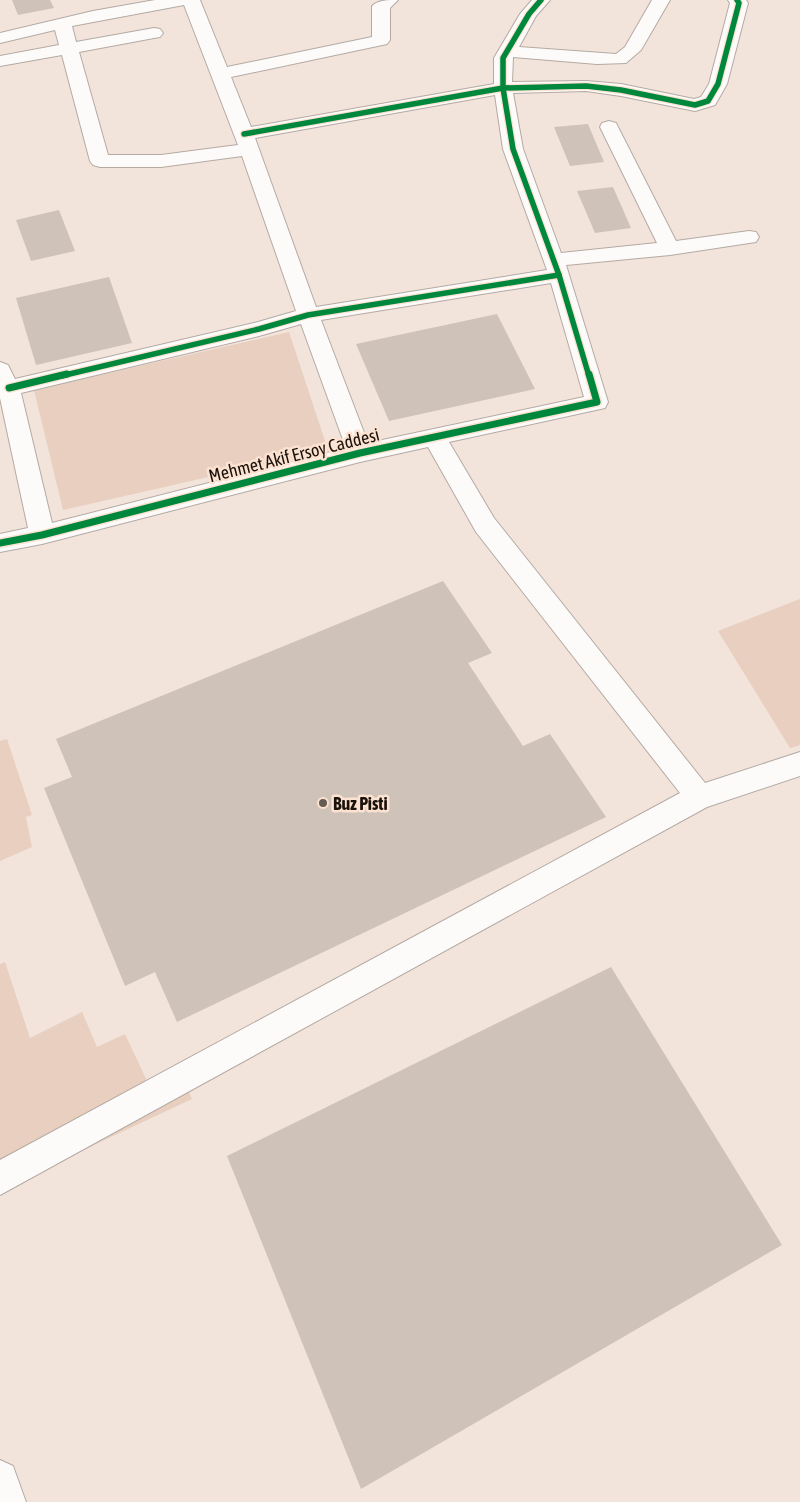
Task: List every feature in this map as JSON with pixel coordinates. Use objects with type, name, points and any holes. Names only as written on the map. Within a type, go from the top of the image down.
[{"type":"street","points":[[72,0],[69,48],[100,161],[161,161],[246,141],[503,88],[586,86],[621,90],[695,105],[708,101],[718,84],[739,3],[737,0]]},
{"type":"street","points":[[0,38],[71,21],[185,0]]},
{"type":"street","points":[[191,0],[246,141],[360,453]]},
{"type":"street","points":[[219,74],[381,40],[381,6],[388,0]]},
{"type":"street","points":[[541,0],[529,14],[503,58],[503,88],[513,149],[556,267]]},
{"type":"street","points":[[507,51],[620,59],[632,50],[662,0]]},
{"type":"street","points":[[0,61],[154,33]]},
{"type":"street","points":[[609,127],[670,248]]},
{"type":"street","points":[[42,535],[4,379],[259,329],[308,315],[556,267],[749,237]]},
{"type":"street","name":"Mehmet Akif Ersoy Caddesi","points":[[0,543],[42,535],[360,453],[596,402],[556,267]]},
{"type":"street","points":[[434,438],[485,525],[699,797]]},
{"type":"street","points":[[0,1178],[699,797],[800,764]]},
{"type":"street","points":[[0,1479],[7,1502]]},
{"type":"shaded area","points":[[289,332],[328,450],[63,510],[34,390]]},
{"type":"shaded area","points":[[800,599],[800,745],[790,748],[718,631]]},
{"type":"shaded area","points":[[7,739],[32,815],[26,817],[32,847],[0,861],[0,741]]},
{"type":"shaded area","points":[[5,962],[30,1038],[82,1012],[97,1047],[125,1034],[147,1081],[178,1066],[192,1099],[0,1189],[0,964]]},
{"type":"building","points":[[12,0],[50,0],[54,8],[18,15]]},
{"type":"building","points":[[588,124],[604,162],[570,166],[554,127]]},
{"type":"building","points":[[613,187],[631,228],[595,233],[577,191]]},
{"type":"building","points":[[59,210],[75,251],[31,261],[16,220]]},
{"type":"building","points":[[109,277],[132,343],[36,365],[16,298]]},
{"type":"building","points":[[497,314],[535,389],[389,421],[356,344]]},
{"type":"building","name":"Buz Pisti","points":[[443,581],[492,653],[468,663],[523,746],[550,734],[606,817],[177,1022],[155,972],[125,986],[44,788],[72,777],[56,739]]},
{"type":"building","points":[[611,967],[782,1245],[361,1489],[227,1156]]},
{"type":"cycle path","points":[[0,543],[42,535],[360,453],[597,402],[559,275],[513,149],[503,88],[503,58],[529,14],[541,0]]},
{"type":"cycle path","points":[[244,134],[503,88],[586,86],[621,90],[695,105],[708,101],[718,84],[739,3],[737,0]]},
{"type":"cycle path","points":[[9,388],[259,329],[308,315],[559,275]]},
{"type":"place","name":"Buz Pisti","points":[[323,803]]}]
